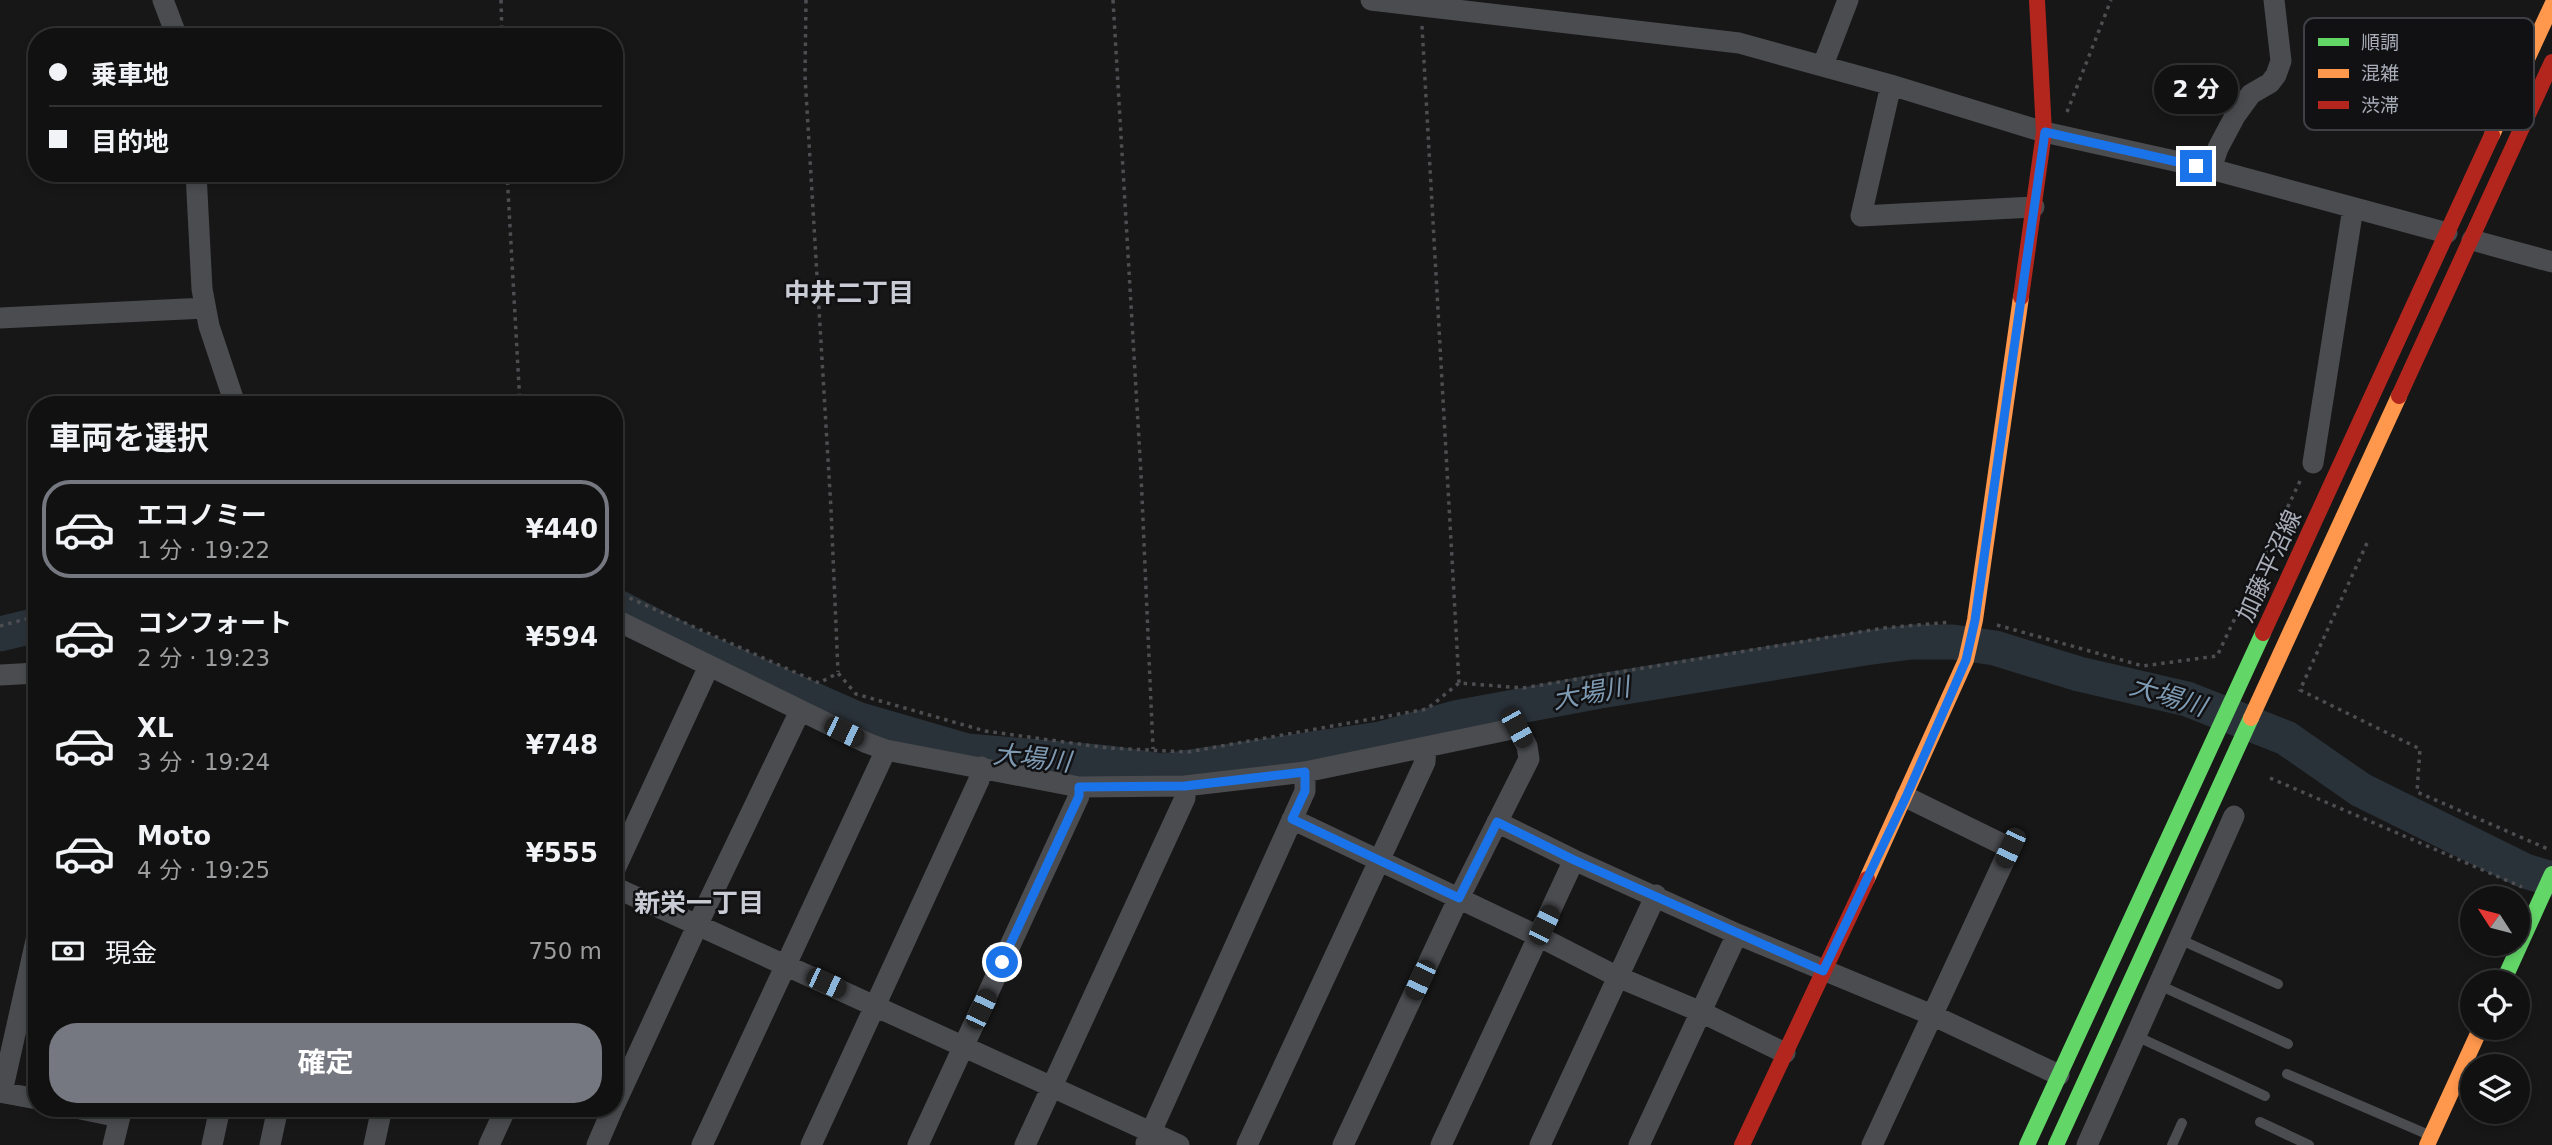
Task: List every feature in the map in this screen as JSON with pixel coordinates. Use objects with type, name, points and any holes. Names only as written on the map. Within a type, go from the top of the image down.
[{"type":"main road","points":[[1742,1145],[1906,797],[1966,660],[1975,620],[2045,132],[2038,0]]},
{"type":"main road","name":"加藤平沼線","points":[[2534,44],[2552,5]]},
{"type":"main road","name":"加藤平沼線","points":[[2534,102],[2552,62]]},
{"type":"main road","name":"加藤平沼線","points":[[2027,1145],[2494,130]]},
{"type":"main road","name":"加藤平沼線","points":[[2056,1145],[2521,130]]},
{"type":"main road","points":[[2508,970],[2552,874]]},
{"type":"main road","points":[[2429,1141],[2476,1040]]},
{"type":"street","points":[[163,0],[174,28]]},
{"type":"street","points":[[1371,0],[1421,3],[1739,43],[1823,65],[2045,132],[2211,169],[2447,233]]},
{"type":"street","points":[[1823,65],[1848,0]]},
{"type":"street","points":[[2211,169],[2218,148],[2235,116],[2251,94],[2270,83],[2276,75],[2281,61],[2274,0]]},
{"type":"street","points":[[1891,85],[1861,216],[2034,207]]},
{"type":"street","points":[[196,182],[205,308],[220,365],[232,396]]},
{"type":"street","points":[[2307,470],[2353,208]]},
{"type":"street","points":[[2472,240],[2552,262]]},
{"type":"street","points":[[0,318],[205,308]]},
{"type":"street","points":[[623,630],[709,666],[886,750],[1079,787],[1185,786],[1305,772],[1517,728],[1527,746],[1529,760],[1459,898],[1343,1145]]},
{"type":"street","points":[[623,852],[709,666]]},
{"type":"street","points":[[0,675],[28,673]]},
{"type":"street","points":[[623,1087],[800,710]]},
{"type":"street","points":[[1247,1145],[1425,762],[1426,747]]},
{"type":"street","points":[[702,1145],[886,750]]},
{"type":"street","points":[[811,1145],[979,780],[981,767]]},
{"type":"street","points":[[1148,1139],[1305,791],[1305,772]]},
{"type":"street","points":[[1025,1145],[1185,798],[1185,786]]},
{"type":"street","points":[[918,1145],[1079,796],[1079,787]]},
{"type":"street","points":[[1872,1145],[2010,848],[1906,797]]},
{"type":"street","points":[[2087,1145],[2234,816]]},
{"type":"street","points":[[1292,819],[1618,977],[1785,1053]]},
{"type":"street","points":[[1497,822],[1737,934],[1933,1015],[2059,1074]]},
{"type":"street","points":[[1441,1145],[1574,860]]},
{"type":"street","points":[[623,891],[1051,1086],[1148,1139],[1179,1145]]},
{"type":"street","points":[[1540,1145],[1656,895]]},
{"type":"street","points":[[1639,1145],[1737,934]]},
{"type":"street","points":[[28,975],[1,1092],[28,1097]]},
{"type":"street","points":[[114,1145],[119,1117]]},
{"type":"street","points":[[212,1145],[218,1117]]},
{"type":"street","points":[[270,1145],[276,1117]]},
{"type":"street","points":[[374,1145],[379,1117]]},
{"type":"street","points":[[489,1145],[502,1117]]},
{"type":"street","points":[[597,1145],[610,1117]]},
{"type":"lane","points":[[2179,939],[2278,984]]},
{"type":"lane","points":[[2159,985],[2288,1044]]},
{"type":"lane","points":[[2136,1036],[2265,1096]]},
{"type":"lane","points":[[2287,1074],[2429,1141]]},
{"type":"lane","points":[[2260,1122],[2309,1145]]},
{"type":"lane","points":[[2172,1145],[2182,1123]]},
{"type":"path","points":[[501,0],[502,28]]},
{"type":"path","points":[[806,0],[805,76],[838,673],[856,694],[985,731],[1108,748],[1188,752],[1427,709],[1459,683],[1523,688],[1884,628],[1975,620],[2143,666],[2217,656],[2307,470]]},
{"type":"path","points":[[1113,0],[1140,446],[1153,749]]},
{"type":"path","points":[[2065,118],[2111,0]]},
{"type":"path","points":[[1421,3],[1459,683]]},
{"type":"path","points":[[508,182],[520,396]]},
{"type":"path","points":[[2367,543],[2300,690],[2420,750],[2417,792],[2552,851]]},
{"type":"path","points":[[623,594],[819,683],[838,673]]},
{"type":"path","points":[[0,626],[28,618]]},
{"type":"path","points":[[2270,778],[2543,894]]},
{"type":"waterway","name":"大場川","points":[[623,610],[697,648],[857,719],[967,751],[1109,763],[1163,771],[1380,739],[1455,718],[1600,691],[1865,648],[1912,642],[1953,642],[1995,648],[2079,674],[2187,699],[2286,738],[2361,790],[2525,871],[2552,879]]},
{"type":"waterway","name":"大場川","points":[[0,634],[28,627]]},
{"type":"traffic: fast","points":[[2027,1145],[2263,633]]},
{"type":"traffic: fast","points":[[2056,1145],[2251,718]]},
{"type":"traffic: fast","points":[[2508,970],[2552,874]]},
{"type":"traffic: slow","points":[[2534,44],[2552,5]]},
{"type":"traffic: slow","points":[[2492,135],[2494,130]]},
{"type":"traffic: slow","points":[[1867,879],[1966,660],[1975,620],[2021,297]]},
{"type":"traffic: slow","points":[[2251,718],[2399,396]]},
{"type":"traffic: slow","points":[[2427,1145],[2475,1040]]},
{"type":"traffic: jam","points":[[2021,297],[2044,132],[2037,0]]},
{"type":"traffic: jam","points":[[2534,101],[2552,62]]},
{"type":"traffic: jam","points":[[2399,396],[2521,130]]},
{"type":"traffic: jam","points":[[2263,633],[2492,135]]},
{"type":"traffic: jam","points":[[1742,1145],[1867,879]]},
{"type":"district","name":"中井二丁目","points":[[849,293]]},
{"type":"district","name":"新栄一丁目","points":[[699,903]]},
{"type":"route","points":[[1002,962],[1079,796],[1079,787],[1185,786],[1305,772],[1305,791],[1292,819],[1459,898],[1497,822],[1574,860],[1823,971],[1906,797],[1966,660],[1975,620],[2045,132],[2196,166]]}]
